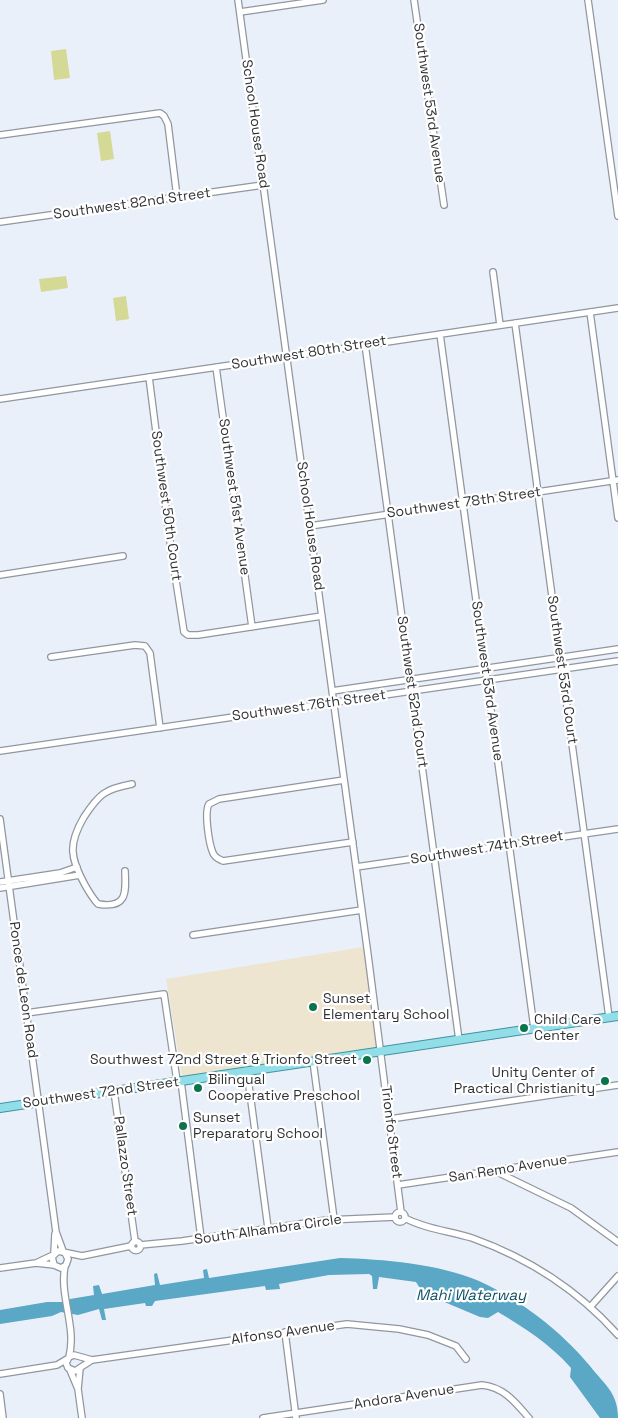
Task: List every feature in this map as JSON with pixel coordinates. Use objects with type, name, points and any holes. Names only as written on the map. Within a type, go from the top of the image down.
[{"type":"main road","name":"Southwest 72nd Street","points":[[0,1108],[618,1016]]},
{"type":"street","name":"School House Road","points":[[238,0],[381,1051]]},
{"type":"street","points":[[240,12],[323,0]]},
{"type":"street","name":"Southwest 53rd Avenue","points":[[414,0],[444,205]]},
{"type":"street","points":[[588,0],[618,216]]},
{"type":"street","points":[[0,135],[154,113],[163,115],[168,124],[177,197]]},
{"type":"street","name":"Southwest 82nd Street","points":[[0,222],[263,185]]},
{"type":"street","points":[[493,272],[500,325]]},
{"type":"street","name":"Southwest 80th Street","points":[[0,399],[618,308]]},
{"type":"street","points":[[590,312],[616,480],[618,518]]},
{"type":"street","name":"Southwest 53rd Court","points":[[515,323],[609,1017]]},
{"type":"street","name":"Southwest 53rd Avenue","points":[[440,334],[534,1028]]},
{"type":"street","name":"Southwest 52nd Court","points":[[365,344],[459,1040]]},
{"type":"street","name":"Southwest 51st Avenue","points":[[216,367],[252,627]]},
{"type":"street","name":"Southwest 50th Court","points":[[148,377],[171,549],[183,626],[186,634],[198,636],[252,627]]},
{"type":"street","name":"Southwest 78th Street","points":[[310,526],[616,480]]},
{"type":"street","points":[[0,575],[123,556]]},
{"type":"street","points":[[252,627],[322,616]]},
{"type":"street","points":[[51,657],[135,645],[146,646],[150,653],[160,728]]},
{"type":"street","name":"Southwest 76th Street","points":[[332,691],[618,649]]},
{"type":"street","name":"Southwest 76th Street","points":[[0,751],[618,661]]},
{"type":"street","points":[[344,780],[223,798],[209,804],[206,815],[212,852],[220,860],[234,860],[353,842]]},
{"type":"street","points":[[125,871],[125,896],[113,904],[97,903],[80,875],[72,841],[92,803],[103,793],[113,788],[132,784]]},
{"type":"street","name":"Ponce de Leon Road","points":[[0,819],[56,1232]]},
{"type":"street","name":"Southwest 74th Street","points":[[356,867],[434,857],[618,828]]},
{"type":"street","points":[[56,876],[77,867]]},
{"type":"street","points":[[0,888],[27,877],[80,875]]},
{"type":"street","points":[[27,877],[28,884]]},
{"type":"street","points":[[0,882],[28,884],[40,878]]},
{"type":"street","points":[[193,935],[362,910]]},
{"type":"street","points":[[26,1012],[164,994],[179,1081],[201,1238]]},
{"type":"street","name":"Trionfo Street","points":[[381,1051],[401,1212]]},
{"type":"street","points":[[313,1061],[334,1219]]},
{"type":"street","points":[[247,1071],[268,1228]]},
{"type":"street","points":[[390,1119],[618,1085]]},
{"type":"street","name":"Pallazzo Street","points":[[114,1091],[136,1244]]},
{"type":"street","points":[[615,1153],[618,1158]]},
{"type":"street","name":"San Remo Avenue","points":[[398,1186],[615,1153]]},
{"type":"street","points":[[495,1171],[571,1208],[618,1242]]},
{"type":"street","points":[[395,1218],[397,1213],[401,1212],[405,1218],[471,1238],[523,1260],[591,1306],[618,1335]]},
{"type":"street","name":"South Alhambra Circle","points":[[66,1265],[82,1256],[136,1244],[201,1238],[334,1219],[395,1218],[400,1222],[405,1218]]},
{"type":"street","points":[[56,1232],[68,1257],[63,1282],[71,1344],[68,1358],[69,1369],[78,1389]]},
{"type":"street","points":[[56,1232],[52,1260],[63,1282]]},
{"type":"street","points":[[36,1263],[53,1254],[64,1252]]},
{"type":"street","name":"South Alhambra Circle","points":[[64,1252],[82,1256]]},
{"type":"street","points":[[0,1268],[36,1263],[55,1266],[66,1265]]},
{"type":"street","points":[[591,1306],[618,1276]]},
{"type":"street","name":"Alfonso Avenue","points":[[78,1357],[92,1360],[347,1324],[406,1330],[450,1343],[459,1349],[466,1359]]},
{"type":"street","points":[[285,1332],[296,1416]]},
{"type":"street","points":[[71,1344],[82,1362],[78,1389],[82,1418]]},
{"type":"street","points":[[0,1374],[57,1365],[68,1358],[78,1357]]},
{"type":"street","name":"Alfonso Avenue","points":[[81,1368],[92,1360]]},
{"type":"street","points":[[57,1365],[74,1371],[81,1368]]},
{"type":"street","name":"Andora Avenue","points":[[263,1418],[296,1416],[486,1386],[506,1394],[529,1418]]},
{"type":"street","points":[[0,1394],[3,1418]]},
{"type":"shaded area","points":[[363,947],[377,1047],[182,1076],[166,979]]},
{"type":"green space","points":[[66,49],[70,78],[54,80],[51,51]]},
{"type":"green space","points":[[110,131],[114,159],[101,161],[97,133]]},
{"type":"green space","points":[[66,276],[68,288],[41,292],[39,279]]},
{"type":"green space","points":[[126,296],[129,319],[116,321],[113,298]]},
{"type":"water","name":"Mahi Waterway","points":[[340,1258],[392,1261],[447,1270],[479,1281],[510,1297],[553,1329],[579,1353],[610,1390],[616,1402],[618,1418],[600,1418],[570,1377],[571,1368],[563,1359],[537,1337],[498,1312],[488,1318],[480,1317],[423,1293],[416,1282],[379,1277],[377,1289],[373,1289],[372,1276],[369,1274],[329,1275],[279,1284],[280,1289],[266,1290],[265,1286],[155,1301],[152,1306],[146,1306],[145,1303],[104,1309],[106,1320],[102,1320],[99,1309],[78,1315],[61,1312],[52,1316],[0,1324],[0,1310],[47,1302],[68,1302],[70,1299],[94,1295],[93,1286],[99,1285],[102,1294],[155,1285],[154,1274],[157,1273],[160,1285],[204,1278],[203,1270],[207,1269],[209,1278]]},
{"type":"place","name":"Sunset Elementary School","points":[[313,1007]]},
{"type":"place","name":"Child Care Center","points":[[524,1028]]},
{"type":"place","name":"Southwest 72nd Street & Trionfo Street","points":[[367,1060]]},
{"type":"place","name":"Unity Center of Practical Christianity","points":[[605,1081]]},
{"type":"place","name":"Bilingual Cooperative Preschool","points":[[198,1088]]},
{"type":"place","name":"Sunset Preparatory School","points":[[183,1126]]}]
